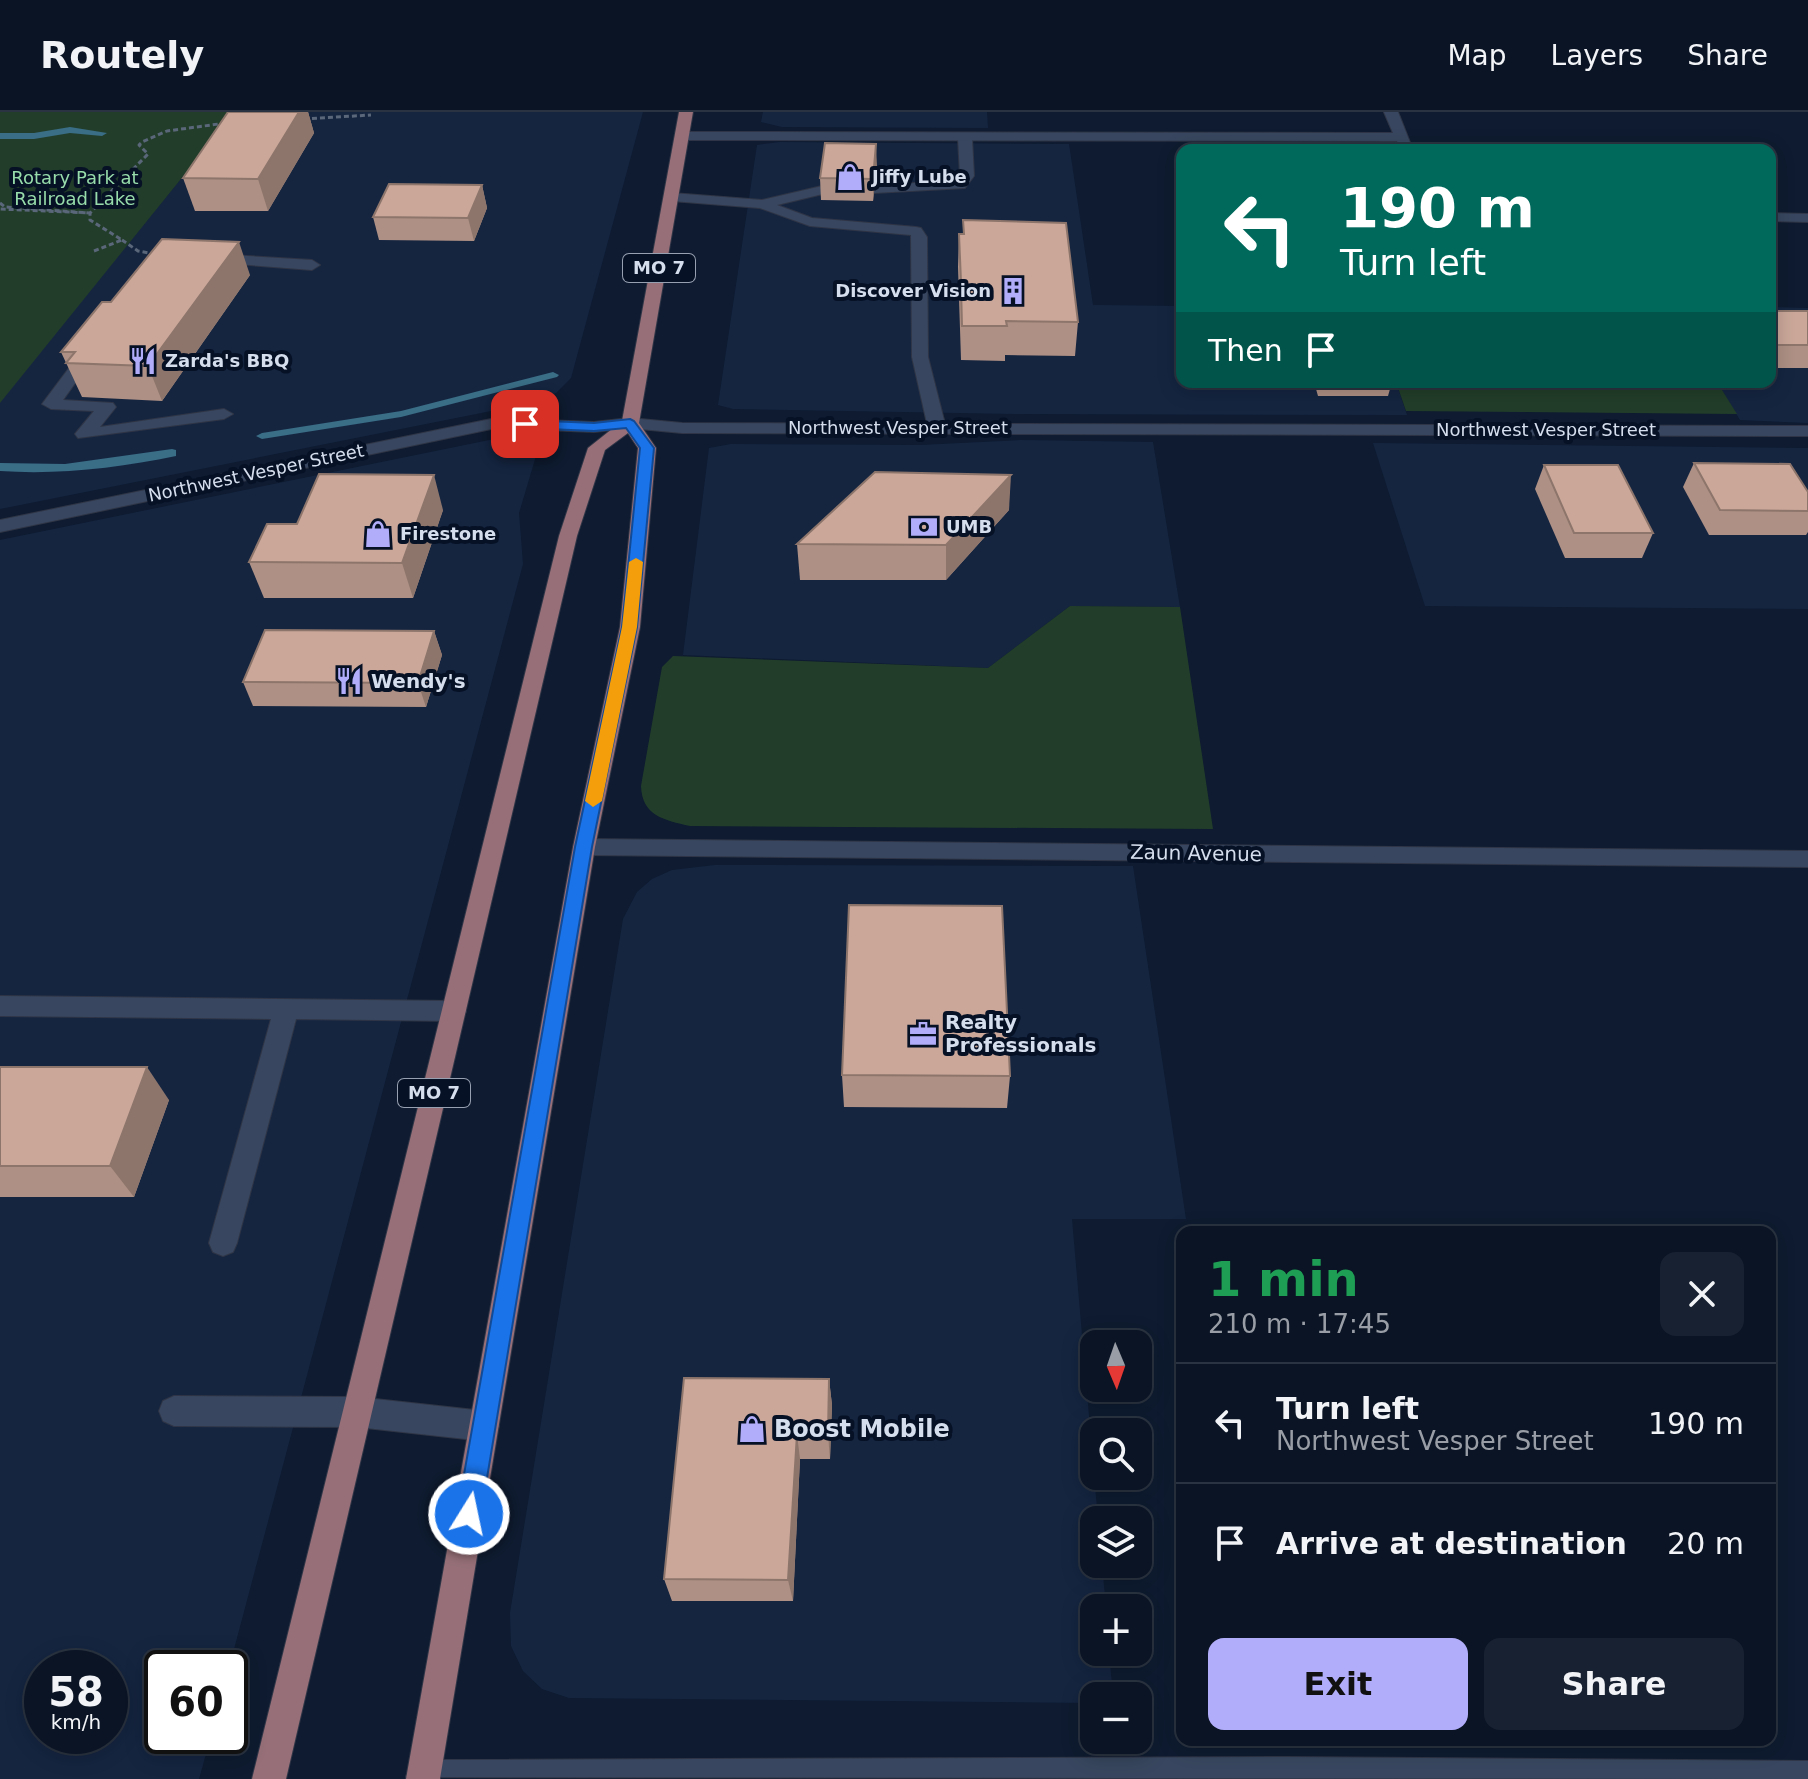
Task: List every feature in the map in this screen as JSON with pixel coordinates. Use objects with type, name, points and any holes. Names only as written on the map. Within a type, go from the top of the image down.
[{"type":"main road","name":"MO 7","points":[[269,1779],[568,536],[597,448],[630,423],[686,112]]},
{"type":"main road","points":[[423,1778],[584,847],[630,627],[647,448],[630,423]]},
{"type":"street","points":[[682,136],[1405,144],[1391,112]]},
{"type":"street","points":[[874,189],[960,185],[967,176],[965,138]]},
{"type":"street","points":[[762,204],[822,190]]},
{"type":"street","points":[[672,197],[762,204],[810,222],[916,231],[920,237],[920,357],[937,428]]},
{"type":"street","points":[[1776,217],[1808,218]]},
{"type":"street","points":[[163,255],[312,265]]},
{"type":"street","points":[[97,342],[51,404],[107,407],[84,434],[224,414]]},
{"type":"street","name":"Northwest Vesper Street","points":[[0,526],[496,423],[594,427],[630,423],[682,428],[1808,431]]},
{"type":"street","name":"Zaun Avenue","points":[[584,847],[1808,859]]},
{"type":"street","points":[[0,1006],[454,1011]]},
{"type":"street","points":[[223,1243],[286,1009]]},
{"type":"street","points":[[174,1411],[357,1412],[484,1426]]},
{"type":"street","points":[[423,1778],[1808,1778]]},
{"type":"path","points":[[293,119],[371,115]]},
{"type":"path","points":[[163,255],[138,251],[90,220],[90,213],[148,154],[139,145],[142,142],[179,129],[229,122]]},
{"type":"path","points":[[2,207],[90,213]]},
{"type":"path","points":[[94,251],[122,240]]},
{"type":"shaded area","points":[[235,112],[643,112],[571,378],[556,393],[531,403],[0,509],[0,402]]},
{"type":"shaded area","points":[[763,112],[987,112],[988,128],[782,127],[761,122]]},
{"type":"shaded area","points":[[780,142],[1069,144],[1093,305],[1176,306],[1176,388],[1398,388],[1407,415],[1015,414],[733,409],[718,405],[757,145]]},
{"type":"shaded area","points":[[1776,307],[1808,308],[1808,423],[1740,420],[1721,388],[1776,388]]},
{"type":"shaded area","points":[[509,436],[532,441],[536,456],[519,513],[523,564],[234,1650],[144,1650],[144,1754],[206,1754],[199,1779],[0,1779],[0,540]]},
{"type":"shaded area","points":[[1021,440],[1153,442],[1180,607],[1070,606],[988,668],[683,655],[709,448],[731,444],[920,445]]},
{"type":"shaded area","points":[[1373,443],[1808,448],[1808,609],[1425,606]]},
{"type":"shaded area","points":[[715,865],[1133,866],[1186,1219],[1072,1219],[1082,1330],[1080,1402],[1088,1402],[1089,1418],[1080,1418],[1080,1490],[1095,1490],[1097,1506],[1080,1506],[1080,1578],[1103,1578],[1105,1594],[1080,1594],[1080,1666],[1110,1666],[1112,1682],[1080,1682],[1080,1703],[569,1698],[542,1689],[523,1671],[511,1646],[510,1613],[623,919],[637,892],[652,879],[672,870]]},
{"type":"green space","name":"Rotary Park at Railroad Lake","points":[[0,112],[235,112],[0,403]]},
{"type":"green space","points":[[1398,388],[1721,388],[1737,414],[1406,411]]},
{"type":"green space","points":[[1070,606],[1180,607],[1213,829],[690,826],[663,819],[645,804],[641,786],[662,667],[673,656],[988,668]]},
{"type":"building","points":[[228,112],[299,112],[258,179],[183,178]]},
{"type":"building","points":[[825,143],[876,144],[873,179],[820,178]]},
{"type":"building","points":[[389,184],[482,185],[468,218],[373,217]]},
{"type":"building","name":"Discover Vision","points":[[963,220],[1066,223],[1078,322],[1006,321],[1007,326],[962,326],[961,287],[967,287],[966,282],[961,282],[959,234],[964,234]]},
{"type":"building","points":[[162,239],[239,242],[148,366],[66,363],[75,352],[61,352],[102,302],[111,302]]},
{"type":"building","points":[[1776,311],[1808,311],[1808,345],[1776,345]]},
{"type":"building","points":[[1694,463],[1790,464],[1808,492],[1808,511],[1720,510]]},
{"type":"building","points":[[1544,465],[1618,465],[1653,533],[1574,533]]},
{"type":"building","points":[[875,472],[1011,475],[946,545],[797,544]]},
{"type":"building","points":[[319,474],[434,475],[402,563],[249,562],[267,524],[297,524]]},
{"type":"building","points":[[265,630],[434,631],[418,683],[243,682]]},
{"type":"building","points":[[849,905],[1002,906],[1010,1076],[842,1075]]},
{"type":"building","points":[[0,1067],[147,1067],[110,1166],[0,1166]]},
{"type":"building","points":[[684,1378],[829,1379],[828,1434],[797,1434],[788,1580],[664,1579]]},
{"type":"waterway","points":[[0,136],[34,136],[70,130],[102,133]]},
{"type":"waterway","points":[[262,436],[401,414],[553,375]]},
{"type":"waterway","points":[[0,467],[65,467],[172,453]]},
{"type":"slow traffic","points":[[593,801],[630,627],[636,562]]},
{"type":"place","name":"Jiffy Lube","points":[[850,177]]},
{"type":"place","name":"Discover Vision","points":[[1013,291]]},
{"type":"place","name":"Zarda's BBQ","points":[[143,361]]},
{"type":"place","name":"UMB","points":[[924,527]]},
{"type":"place","name":"Firestone","points":[[378,534]]},
{"type":"place","name":"Wendy's","points":[[349,681]]},
{"type":"place","name":"Realty Professionals","points":[[923,1034]]},
{"type":"place","name":"Boost Mobile","points":[[752,1429]]},
{"type":"route","points":[[469,1514],[584,847],[630,627],[647,448],[630,423],[594,427],[525,424]]}]
